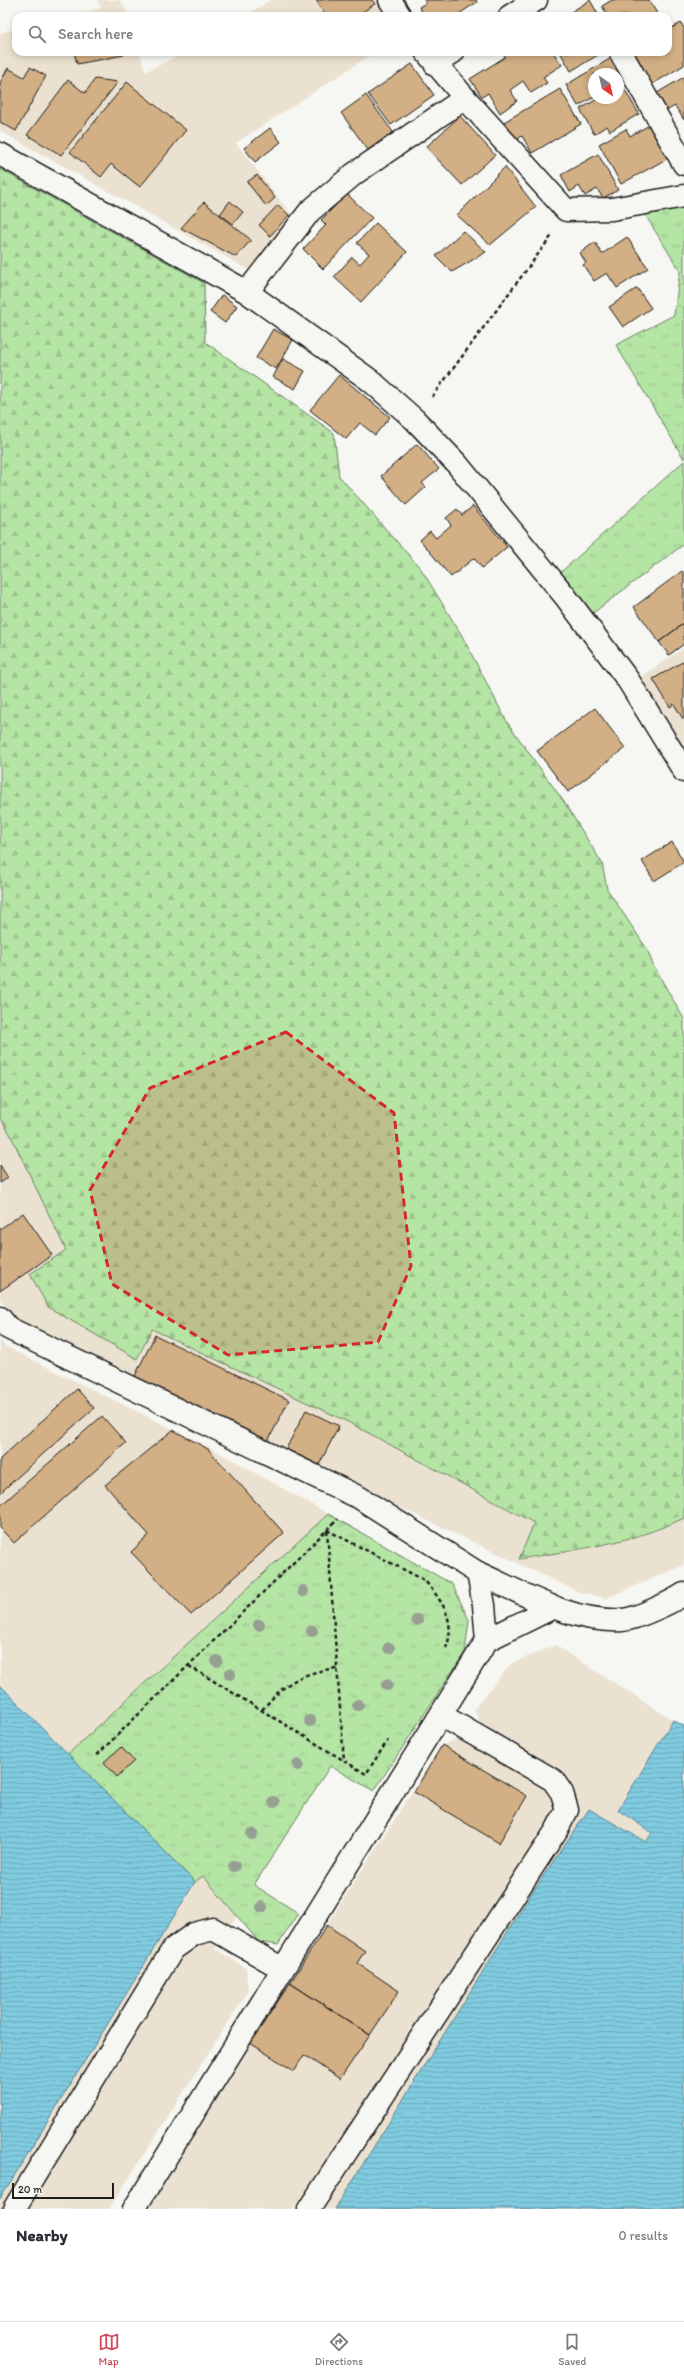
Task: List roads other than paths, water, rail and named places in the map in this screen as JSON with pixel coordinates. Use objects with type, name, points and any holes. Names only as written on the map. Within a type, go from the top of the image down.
[{"type":"street","points":[[390,0],[398,12]]},
{"type":"street","points":[[516,12],[536,0]]},
{"type":"street","points":[[623,56],[684,164]]},
{"type":"street","points":[[430,58],[566,210],[612,210],[684,196]]},
{"type":"street","points":[[247,292],[310,211],[354,174],[465,98]]},
{"type":"street","points":[[0,154],[247,292],[371,381],[414,420],[457,464],[565,596],[628,680],[684,770]]},
{"type":"street","points":[[0,1318],[8,1328],[360,1498],[478,1573],[554,1607],[587,1618],[623,1620],[672,1601],[684,1594]]},
{"type":"street","points":[[478,1573],[484,1605],[487,1640]]},
{"type":"street","points":[[134,2209],[487,1640],[554,1607]]},
{"type":"street","points":[[309,2209],[556,1831],[567,1810],[562,1794],[553,1780],[441,1715]]},
{"type":"street","points":[[14,2209],[173,1949],[194,1934],[213,1929],[283,1969]]},
{"type":"water","points":[[0,1685],[195,1882],[0,2199]]},
{"type":"water","points":[[673,1720],[684,1726],[684,2209],[335,2209],[531,1894],[589,1809],[646,1842],[652,1833],[618,1810]]}]
